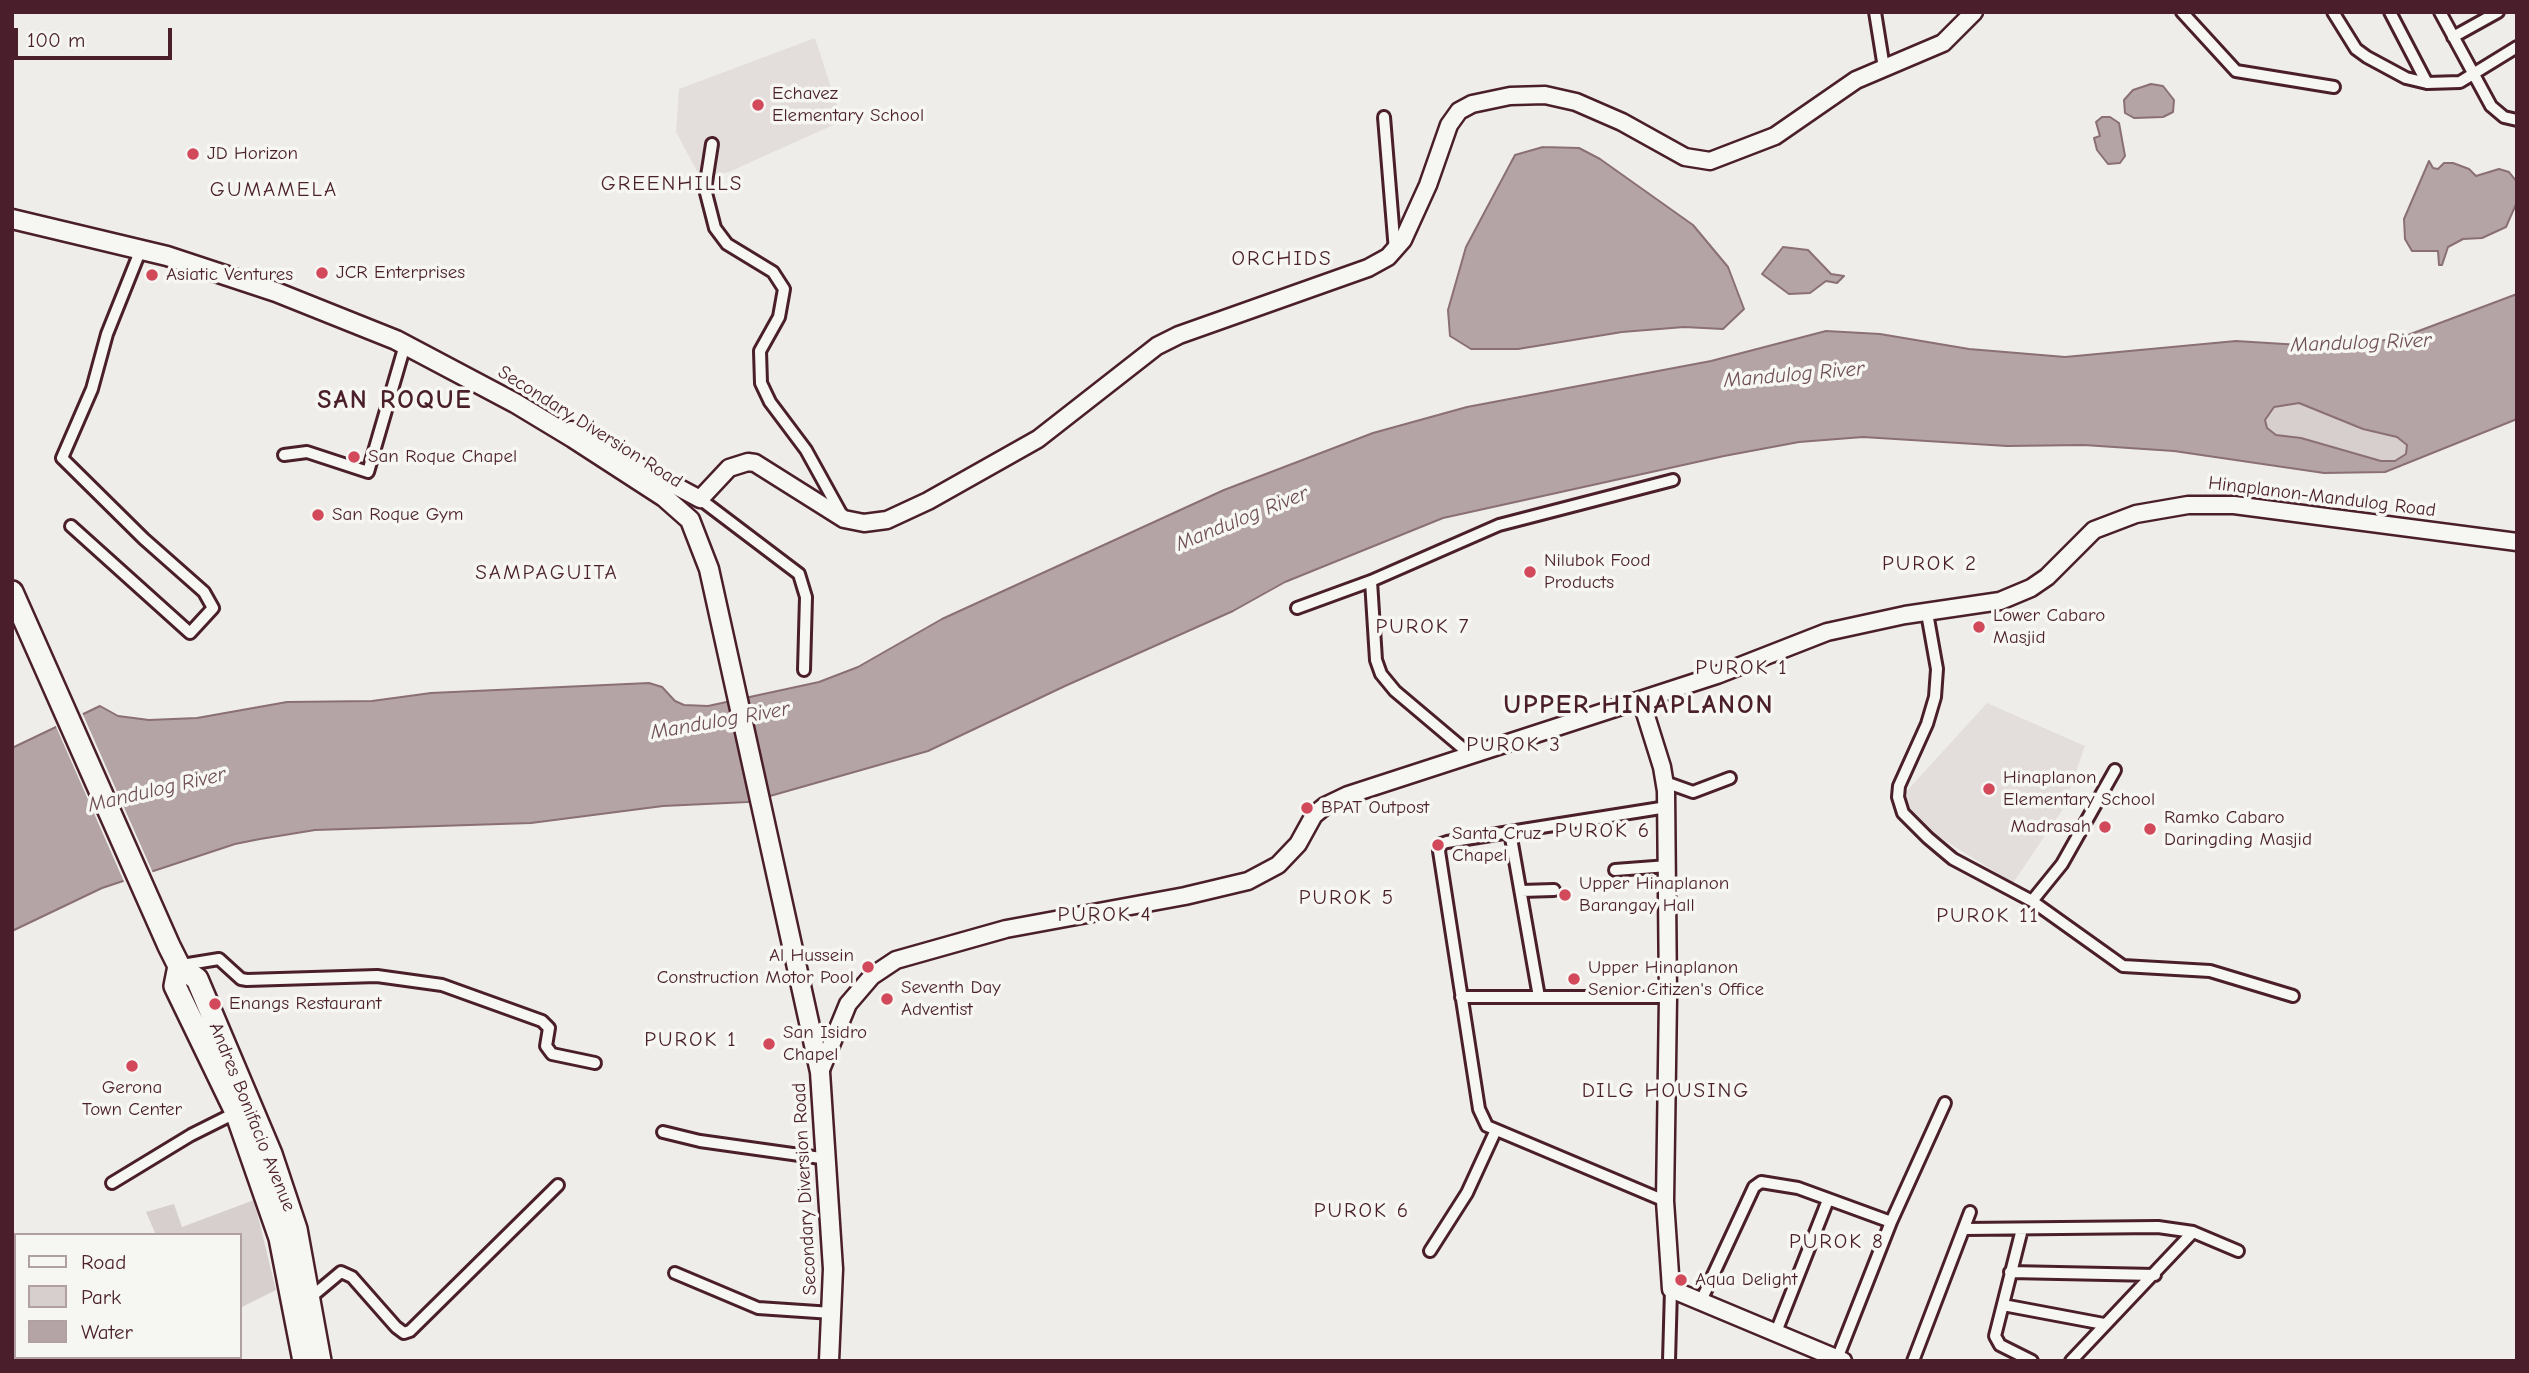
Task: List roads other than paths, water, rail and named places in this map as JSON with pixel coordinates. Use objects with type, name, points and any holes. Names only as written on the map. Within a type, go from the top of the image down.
[{"type":"highway","name":"Andres Bonifacio Avenue","points":[[12,592],[169,946],[179,966],[197,979],[232,1062],[280,1238],[304,1361]]},
{"type":"highway","name":"Andres Bonifacio Avenue","points":[[179,966],[175,986],[243,1109],[296,1229],[320,1361]]},
{"type":"main road","name":"Secondary Diversion Road","points":[[12,219],[141,249],[276,292],[405,345],[552,425],[684,512],[700,538],[709,569],[820,1072],[828,1159],[832,1313],[829,1361]]},
{"type":"street","points":[[1875,12],[1884,68]]},
{"type":"street","points":[[2182,12],[2236,71],[2334,87]]},
{"type":"street","points":[[2333,12],[2348,38],[2361,53],[2406,78],[2427,83],[2453,84],[2517,47]]},
{"type":"street","points":[[2390,12],[2427,83]]},
{"type":"street","points":[[2440,12],[2491,106],[2504,117],[2517,120]]},
{"type":"street","points":[[2453,37],[2498,12]]},
{"type":"street","points":[[700,499],[729,468],[748,461],[844,519],[878,522],[905,513],[1038,439],[1157,346],[1179,335],[1368,268],[1395,251],[1404,240],[1424,195],[1449,125],[1459,111],[1472,104],[1510,96],[1545,95],[1576,102],[1622,122],[1685,157],[1710,161],[1775,136],[1856,80],[1943,43],[1968,15]]},
{"type":"street","points":[[1384,117],[1395,251]]},
{"type":"street","points":[[712,144],[705,189],[715,228],[727,244],[773,272],[784,289],[779,317],[760,351],[761,383],[770,402],[806,450],[844,519]]},
{"type":"street","points":[[71,526],[190,633],[213,608],[204,592],[144,539],[62,457],[92,389],[118,303],[141,249]]},
{"type":"street","points":[[284,455],[307,452],[368,472],[405,345]]},
{"type":"street","points":[[552,425],[593,440],[700,499],[795,569],[805,589],[804,670]]},
{"type":"street","points":[[1297,608],[1371,581],[1499,525],[1673,480]]},
{"type":"street","name":"Hinaplanon-Mandulog Road","points":[[820,1072],[848,1004],[872,976],[896,960],[1006,929],[1185,896],[1248,881],[1278,866],[1290,854],[1314,815],[1325,806],[1348,795],[1717,675],[1828,632],[1927,613],[1970,608],[2015,596],[2047,577],[2095,530],[2167,507],[2234,505],[2517,542]]},
{"type":"street","points":[[1371,581],[1376,660],[1381,674],[1395,691],[1472,756]]},
{"type":"street","points":[[1927,613],[1937,669],[1935,696],[1927,724],[1899,786],[1899,806],[1928,838],[1953,859],[2032,901],[2123,966],[2210,971],[2293,996]]},
{"type":"street","points":[[1641,700],[1665,782],[1667,807],[1665,1201],[1671,1289],[1669,1361]]},
{"type":"street","points":[[2032,901],[2062,864],[2115,770]]},
{"type":"street","points":[[1665,782],[1693,792],[1730,778]]},
{"type":"street","points":[[1665,1201],[1495,1132],[1487,1126],[1479,1108],[1440,847],[1447,842],[1667,807]]},
{"type":"street","points":[[1510,832],[1539,997]]},
{"type":"street","points":[[1615,870],[1668,866]]},
{"type":"street","points":[[1521,891],[1554,890]]},
{"type":"street","points":[[179,966],[219,959],[241,979],[247,980],[377,976],[442,985],[542,1021],[549,1028],[546,1046],[552,1054],[595,1063]]},
{"type":"street","points":[[1461,997],[1668,998]]},
{"type":"street","points":[[1671,1289],[1840,1360],[1891,1222],[1945,1103]]},
{"type":"street","points":[[112,1183],[243,1109]]},
{"type":"street","points":[[663,1132],[700,1141],[828,1159]]},
{"type":"street","points":[[1430,1251],[1466,1193],[1495,1132]]},
{"type":"street","points":[[1700,1303],[1754,1187],[1767,1181],[1798,1188],[1891,1222]]},
{"type":"street","points":[[310,1298],[341,1272],[352,1277],[396,1326],[404,1332],[410,1331],[558,1185]]},
{"type":"street","points":[[1776,1332],[1828,1200]]},
{"type":"street","points":[[1913,1361],[1970,1212]]},
{"type":"street","points":[[1965,1229],[2130,1226],[2193,1232],[2238,1251]]},
{"type":"street","points":[[2022,1229],[1995,1341],[2032,1361]]},
{"type":"street","points":[[2071,1361],[2193,1232]]},
{"type":"street","points":[[2010,1272],[2155,1275]]},
{"type":"street","points":[[675,1273],[758,1308],[832,1313]]},
{"type":"street","points":[[2003,1305],[2104,1324]]},
{"type":"water","points":[[2151,84],[2163,86],[2174,100],[2173,112],[2163,117],[2134,118],[2125,113],[2124,100],[2133,90]]},
{"type":"water","points":[[2102,117],[2110,117],[2119,123],[2125,156],[2120,163],[2108,164],[2097,150],[2094,138],[2100,136],[2096,122]]},
{"type":"water","points":[[1543,147],[1579,148],[1600,159],[1693,225],[1728,267],[1744,309],[1723,329],[1684,327],[1622,332],[1518,349],[1471,349],[1450,336],[1448,310],[1466,247],[1515,155]]},
{"type":"water","points":[[2429,161],[2433,168],[2438,169],[2444,163],[2453,163],[2469,169],[2476,176],[2499,169],[2509,172],[2517,182],[2517,202],[2506,227],[2482,238],[2463,239],[2448,247],[2442,265],[2439,265],[2438,251],[2412,251],[2405,239],[2404,219]]},
{"type":"water","points":[[1783,247],[1808,250],[1831,274],[1844,276],[1837,283],[1826,281],[1810,293],[1789,294],[1762,274]]},
{"type":"water","name":"Mandulog River","points":[[2517,294],[2517,419],[2385,472],[2324,473],[2174,451],[2084,445],[2007,446],[1863,437],[1799,442],[1724,456],[1443,518],[1285,582],[1233,611],[928,751],[770,796],[748,802],[663,806],[531,823],[315,830],[260,839],[235,844],[102,888],[12,931],[12,748],[100,706],[118,716],[149,720],[197,718],[287,702],[372,701],[431,693],[649,683],[662,687],[675,701],[684,705],[708,706],[819,682],[858,667],[942,619],[1224,490],[1373,433],[1467,407],[1711,361],[1826,331],[1880,334],[1969,349],[2065,357],[2236,341],[2333,347],[2400,338]],"holes":[[[2299,403],[2363,429],[2397,437],[2407,445],[2406,454],[2395,461],[2381,461],[2301,438],[2276,435],[2267,428],[2265,420],[2274,407]]]},
{"type":"place","name":"Echavez Elementary School","points":[[758,105]]},
{"type":"place","name":"JD Horizon","points":[[193,154]]},
{"type":"place","name":"JCR Enterprises","points":[[322,273]]},
{"type":"place","name":"Asiatic Ventures","points":[[152,275]]},
{"type":"place","name":"San Roque Chapel","points":[[354,457]]},
{"type":"place","name":"San Roque Gym","points":[[318,515]]},
{"type":"place","name":"Nilubok Food Products","points":[[1530,572]]},
{"type":"place","name":"Lower Cabaro Masjid","points":[[1979,627]]},
{"type":"place","name":"Hinaplanon Elementary School","points":[[1989,789]]},
{"type":"place","name":"BPAT Outpost","points":[[1307,808]]},
{"type":"place","name":"Madrasah","points":[[2105,827]]},
{"type":"place","name":"Ramko Cabaro Daringding Masjid","points":[[2150,829]]},
{"type":"place","name":"Santa Cruz Chapel","points":[[1438,845]]},
{"type":"place","name":"Upper Hinaplanon Barangay Hall","points":[[1565,895]]},
{"type":"place","name":"Al Hussein Construction Motor Pool","points":[[868,967]]},
{"type":"place","name":"Upper Hinaplanon Senior Citizen's Office","points":[[1574,979]]},
{"type":"place","name":"Seventh Day Adventist","points":[[887,999]]},
{"type":"place","name":"Enangs Restaurant","points":[[215,1004]]},
{"type":"place","name":"San Isidro Chapel","points":[[769,1044]]},
{"type":"place","name":"Gerona Town Center","points":[[132,1066]]},
{"type":"place","name":"Aqua Delight","points":[[1681,1280]]},
{"type":"district","name":"GREENHILLS","points":[[672,184]]},
{"type":"district","name":"GUMAMELA","points":[[274,190]]},
{"type":"district","name":"ORCHIDS","points":[[1282,259]]},
{"type":"district","name":"SAN ROQUE","points":[[395,401]]},
{"type":"district","name":"PUROK 2","points":[[1930,564]]},
{"type":"district","name":"SAMPAGUITA","points":[[547,573]]},
{"type":"district","name":"PUROK 7","points":[[1423,627]]},
{"type":"district","name":"PUROK 1","points":[[1742,668]]},
{"type":"district","name":"UPPER HINAPLANON","points":[[1639,706]]},
{"type":"district","name":"PUROK 3","points":[[1514,745]]},
{"type":"district","name":"PUROK 6","points":[[1603,831]]},
{"type":"district","name":"PUROK 5","points":[[1347,898]]},
{"type":"district","name":"PUROK 4","points":[[1105,915]]},
{"type":"district","name":"PUROK 11","points":[[1988,916]]},
{"type":"district","name":"PUROK 1","points":[[691,1040]]},
{"type":"district","name":"DILG HOUSING","points":[[1666,1091]]},
{"type":"district","name":"PUROK 6","points":[[1362,1211]]},
{"type":"district","name":"PUROK 8","points":[[1837,1242]]}]
